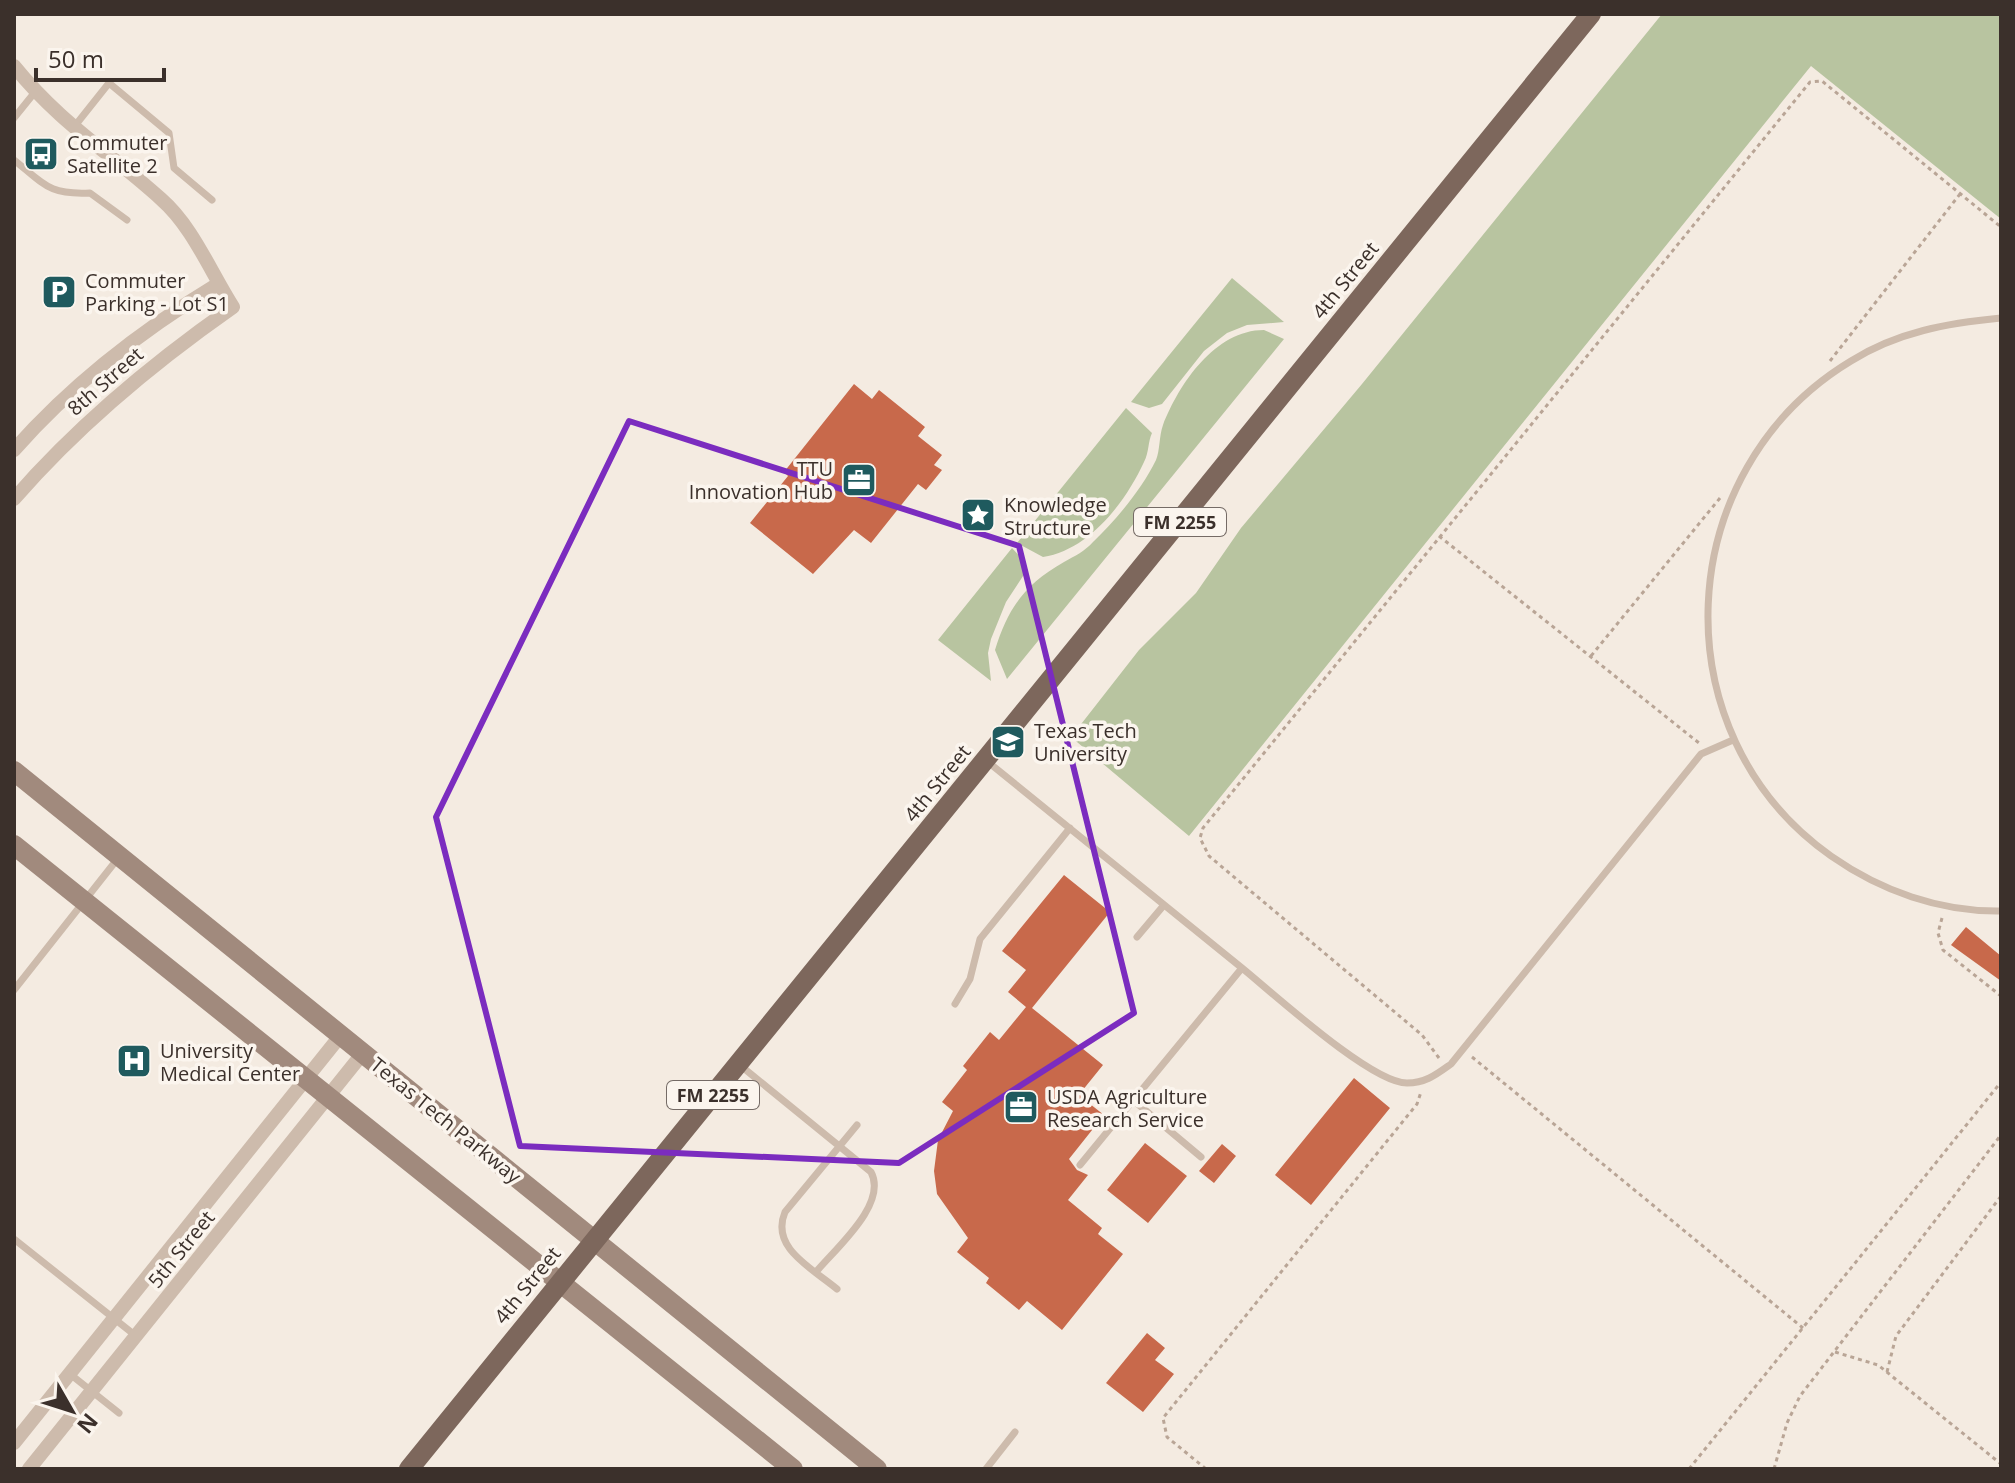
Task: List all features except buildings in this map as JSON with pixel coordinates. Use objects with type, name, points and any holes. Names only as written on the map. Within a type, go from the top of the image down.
[{"type":"main road","name":"4th Street","points":[[409,1469],[1591,14]]},
{"type":"main road","name":"Texas Tech Parkway","points":[[14,771],[877,1469]]},
{"type":"main road","points":[[14,845],[793,1469]]},
{"type":"street","points":[[14,66],[35,92],[72,128],[163,200],[197,243],[218,284]]},
{"type":"street","name":"8th Street","points":[[14,450],[55,406],[103,362],[218,284],[233,307],[178,345],[81,426],[14,499]]},
{"type":"street","name":"5th Street","points":[[14,1443],[341,1035]]},
{"type":"street","name":"5th Street","points":[[29,1469],[363,1053]]},
{"type":"lane","points":[[72,128],[109,83],[165,128],[172,142],[174,168],[212,200]]},
{"type":"lane","points":[[14,118],[35,92]]},
{"type":"lane","points":[[14,160],[52,190],[72,195],[90,193],[127,220]]},
{"type":"lane","points":[[2001,318],[1952,322],[1900,337],[1851,360],[1807,393],[1770,432],[1737,487],[1720,528],[1709,581],[1707,635],[1715,689],[1733,740],[1765,793],[1807,839],[1858,875],[1915,899],[1976,911],[2001,911]]},
{"type":"lane","points":[[986,761],[1365,1065],[1388,1079],[1425,1081],[1445,1068],[1463,1050],[1706,751],[1733,740]]},
{"type":"lane","points":[[955,1004],[970,979],[980,939],[1070,828]]},
{"type":"lane","points":[[14,990],[119,856]]},
{"type":"lane","points":[[1137,937],[1164,905]]},
{"type":"lane","points":[[1080,1165],[1242,968]]},
{"type":"lane","points":[[739,1064],[871,1172],[876,1192],[873,1204],[816,1272]]},
{"type":"lane","points":[[1133,1100],[1201,1157]]},
{"type":"lane","points":[[837,1289],[785,1246],[780,1224],[785,1212],[857,1125]]},
{"type":"lane","points":[[14,1239],[136,1336]]},
{"type":"lane","points":[[70,1374],[119,1413]]},
{"type":"lane","points":[[986,1469],[1015,1432]]},
{"type":"path","points":[[1445,1068],[1422,1035],[1209,856],[1200,838],[1211,816],[1810,82],[1822,81],[2001,227]]},
{"type":"path","points":[[1826,366],[1960,194]]},
{"type":"path","points":[[1591,656],[1714,505],[1737,487]]},
{"type":"path","points":[[1439,536],[1695,738],[1706,751]]},
{"type":"path","points":[[1945,905],[1938,933],[1943,950],[2001,996]]},
{"type":"path","points":[[1463,1050],[1803,1328]]},
{"type":"path","points":[[1206,1469],[1167,1437],[1163,1418],[1417,1104],[1425,1081]]},
{"type":"path","points":[[1689,1469],[2001,1082]]},
{"type":"path","points":[[1774,1469],[1787,1423],[1800,1396],[2001,1135]]},
{"type":"path","points":[[1887,1372],[1896,1336],[2001,1196]]},
{"type":"path","points":[[1835,1352],[1858,1356],[1887,1372],[2001,1464]]},
{"type":"highlighted area","points":[[629,421],[1019,546],[1134,1013],[899,1163],[520,1146],[436,817]]},
{"type":"green space","points":[[1662,14],[2001,14],[2001,219],[1811,66],[1189,836],[1071,737],[1139,650],[1196,593],[1241,528]]},
{"type":"green space","points":[[1232,278],[1284,322],[1247,325],[1227,333],[1204,351],[1162,404],[1149,408],[1131,402]]},
{"type":"green space","points":[[1264,330],[1284,339],[1007,679],[995,650],[1020,598],[1050,570],[1087,548],[1128,504],[1156,460],[1162,429],[1170,409],[1201,362],[1230,339],[1246,332]]},
{"type":"green space","points":[[1126,408],[1152,433],[1144,462],[1116,508],[1090,535],[1060,553],[1043,557],[1017,543]]},
{"type":"green space","points":[[1012,548],[1023,560],[1025,573],[1006,602],[991,639],[988,653],[991,681],[938,640]]},
{"type":"place","name":"Commuter Satellite 2","points":[[41,154]]},
{"type":"place","name":"Commuter Parking - Lot S1","points":[[59,292]]},
{"type":"place","name":"TTU Innovation Hub","points":[[859,480]]},
{"type":"place","name":"Knowledge Structure","points":[[978,515]]},
{"type":"place","name":"Texas Tech University","points":[[1008,742]]},
{"type":"place","name":"University Medical Center","points":[[134,1061]]},
{"type":"place","name":"USDA Agriculture Research Service","points":[[1021,1107]]}]
